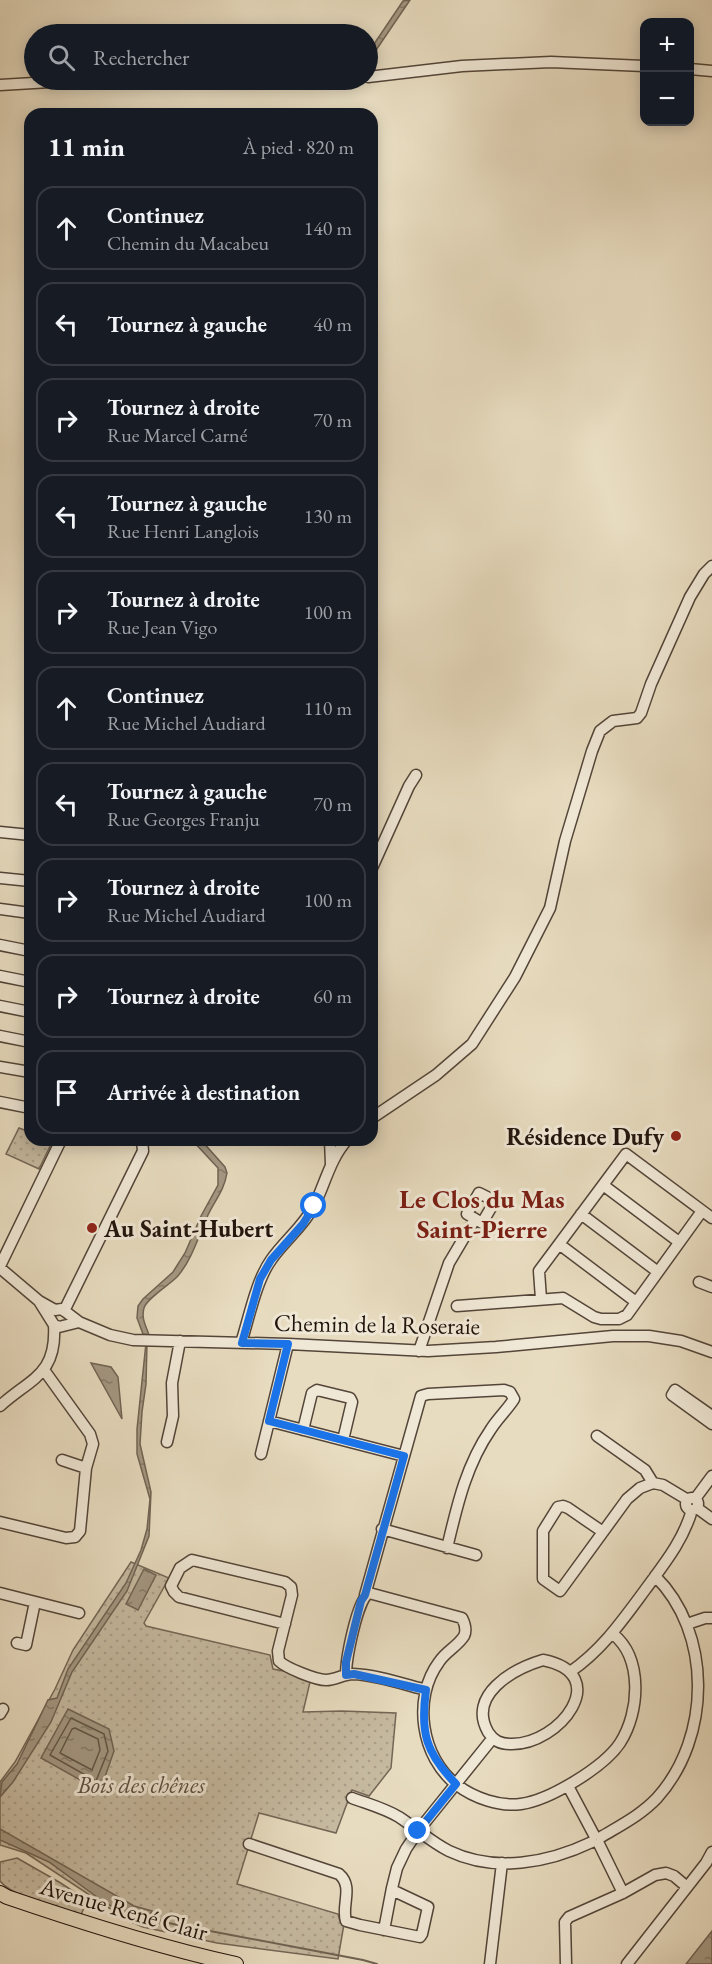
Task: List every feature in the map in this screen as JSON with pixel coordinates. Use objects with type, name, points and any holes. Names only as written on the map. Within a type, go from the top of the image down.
[{"type":"main road","name":"Avenue René Clair","points":[[0,1893],[7,1898],[95,1927],[187,1954],[236,1964]]},
{"type":"main road","name":"Avenue René Clair","points":[[0,1904],[97,1935],[203,1964]]},
{"type":"street","points":[[378,76],[462,66],[542,62],[640,66]]},
{"type":"street","points":[[694,69],[712,71]]},
{"type":"street","points":[[0,86],[24,84]]},
{"type":"street","points":[[378,1114],[436,1075],[472,1044],[515,977],[550,908],[565,841],[600,731],[613,722],[637,718],[641,713],[651,684],[690,597],[704,574],[712,566]]},
{"type":"street","points":[[378,855],[416,775]]},
{"type":"street","points":[[0,832],[24,834]]},
{"type":"street","points":[[0,878],[24,880]]},
{"type":"street","points":[[0,909],[24,912]]},
{"type":"street","points":[[0,945],[24,950]]},
{"type":"street","points":[[0,976],[24,981]]},
{"type":"street","points":[[0,1006],[24,1011]]},
{"type":"street","points":[[0,1036],[24,1041]]},
{"type":"street","points":[[0,1067],[24,1071]]},
{"type":"street","points":[[0,1102],[24,1107]]},
{"type":"street","points":[[0,1267],[58,1146]]},
{"type":"street","points":[[0,1406],[44,1370],[51,1354],[60,1318],[143,1151],[143,1146]]},
{"type":"street","points":[[330,1146],[331,1164]]},
{"type":"street","points":[[242,1343],[260,1279],[271,1260],[303,1224],[314,1206],[331,1164],[342,1146]]},
{"type":"street","points":[[541,1299],[539,1271],[626,1154],[712,1218]]},
{"type":"street","points":[[603,1185],[679,1242]]},
{"type":"street","points":[[457,1306],[563,1298],[601,1320],[627,1315],[702,1211]]},
{"type":"street","points":[[581,1214],[658,1272]]},
{"type":"street","points":[[419,1351],[448,1263],[475,1219]]},
{"type":"street","points":[[559,1244],[636,1302]]},
{"type":"street","name":"Chemin de la Roseraie","points":[[0,1267],[60,1318],[79,1322],[110,1335],[133,1340],[288,1344],[419,1351],[496,1347],[613,1336],[649,1336],[681,1341],[712,1352]]},
{"type":"street","points":[[699,1282],[712,1287]]},
{"type":"street","points":[[167,1442],[173,1416],[172,1383],[180,1341]]},
{"type":"street","points":[[261,1454],[288,1344]]},
{"type":"street","points":[[0,1522],[78,1542],[86,1468],[93,1444],[90,1434],[44,1370]]},
{"type":"street","points":[[303,1430],[312,1393],[316,1390],[350,1398],[352,1402],[343,1440]]},
{"type":"street","points":[[346,1675],[346,1662],[361,1601],[365,1595],[421,1396],[504,1390],[512,1394],[513,1399],[491,1428],[470,1465],[447,1548]]},
{"type":"street","points":[[712,1416],[675,1390],[672,1395],[712,1424]]},
{"type":"street","points":[[269,1421],[404,1456]]},
{"type":"street","points":[[597,1436],[645,1470],[653,1483]]},
{"type":"street","points":[[62,1460],[86,1468]]},
{"type":"street","points":[[570,1672],[588,1659],[613,1634],[679,1543],[693,1504],[712,1476]]},
{"type":"street","points":[[603,1532],[568,1508],[558,1507],[543,1531],[543,1579],[560,1591],[603,1532],[627,1499],[640,1488],[653,1483],[663,1485],[712,1519]]},
{"type":"street","points":[[382,1529],[476,1555]]},
{"type":"street","points":[[285,1624],[179,1597],[171,1586],[180,1568],[192,1560],[285,1582],[291,1587],[292,1595],[285,1624],[278,1651],[279,1661],[284,1666],[304,1672],[313,1678],[327,1680],[354,1674],[426,1690]]},
{"type":"street","points":[[352,1798],[390,1813],[449,1851],[471,1859],[502,1863],[542,1860],[568,1853],[638,1816],[657,1798],[676,1772],[693,1738],[698,1716],[700,1669],[696,1638],[690,1623],[674,1597],[655,1576]]},
{"type":"street","points":[[0,1593],[79,1614]]},
{"type":"street","points":[[365,1595],[369,1593],[462,1618],[466,1630],[464,1636],[439,1660],[426,1690],[424,1705],[426,1738],[439,1766],[456,1784],[489,1801],[520,1804],[536,1800],[568,1786],[595,1767],[620,1743],[633,1710],[636,1681],[626,1648],[613,1634]]},
{"type":"street","points":[[18,1643],[26,1645],[35,1602]]},
{"type":"street","points":[[690,1623],[712,1618]]},
{"type":"street","points":[[543,1660],[562,1665],[570,1672],[576,1683],[577,1694],[569,1715],[550,1731],[532,1740],[516,1744],[489,1743],[482,1706],[495,1686],[513,1673],[543,1660]]},
{"type":"street","points":[[384,1930],[392,1890],[406,1849],[489,1743]]},
{"type":"street","points":[[568,1786],[623,1893]]},
{"type":"street","points":[[249,1844],[339,1874],[346,1884],[344,1913],[346,1921],[420,1937],[428,1907],[392,1890]]},
{"type":"street","points":[[627,1964],[706,1863],[712,1852]]},
{"type":"street","points":[[490,1964],[502,1863]]},
{"type":"street","points":[[566,1964],[565,1922],[568,1917],[623,1893],[655,1875],[666,1873],[674,1876],[687,1887]]},
{"type":"green space","points":[[19,1128],[24,1130],[24,1146],[50,1146],[39,1169],[6,1154]]},
{"type":"green space","name":"Bois des chênes","points":[[131,1562],[169,1578],[144,1623],[146,1626],[270,1655],[273,1669],[289,1672],[310,1682],[303,1712],[396,1713],[391,1768],[369,1796],[352,1790],[336,1833],[259,1813],[237,1884],[338,1914],[340,1921],[344,1924],[338,1959],[217,1943],[143,1927],[129,1921],[26,1853],[0,1845],[0,1782],[15,1762],[55,1689],[73,1650]]},
{"type":"green space","points":[[17,1858],[87,1900],[81,1915],[38,1902],[15,1892],[0,1881],[0,1862]]},
{"type":"water","points":[[410,0],[378,47],[378,38],[403,1]]},
{"type":"water","points":[[198,1146],[206,1146],[225,1167],[226,1179],[182,1270],[146,1304],[143,1315],[149,1335],[143,1334],[137,1318],[138,1306],[173,1272],[185,1253],[218,1185],[218,1168]]},
{"type":"water","points":[[146,1343],[146,1384],[140,1444],[151,1492],[149,1536],[127,1591],[72,1672],[51,1722],[13,1782],[0,1797],[2,1782],[17,1764],[48,1700],[57,1698],[68,1669],[126,1583],[141,1550],[147,1529],[150,1499],[137,1454],[137,1429]]},
{"type":"water","points":[[91,1363],[111,1367],[118,1377],[122,1419]]},
{"type":"water","points":[[144,1569],[156,1575],[138,1610],[126,1604]]},
{"type":"water","points":[[68,1709],[109,1729],[114,1751],[100,1791],[41,1758]]},
{"type":"water","points":[[0,1829],[134,1906],[152,1911],[144,1926],[101,1900],[49,1862],[0,1840]]},
{"type":"water","points":[[712,1931],[712,1964],[686,1964]]},
{"type":"waterway","points":[[149,1917],[168,1923],[377,1964]]},
{"type":"place","name":"Résidence Dufy","points":[[676,1136]]},
{"type":"place","name":"Au Saint-Hubert","points":[[92,1228]]},
{"type":"district","name":"Le Clos du Mas Saint-Pierre","points":[[482,1214]]},
{"type":"route","points":[[314,1206],[303,1224],[271,1260],[260,1279],[242,1343],[288,1344],[269,1421],[404,1456],[365,1595],[361,1601],[346,1662],[346,1675],[354,1674],[426,1690],[424,1705],[426,1738],[439,1766],[456,1784],[418,1831]]}]
